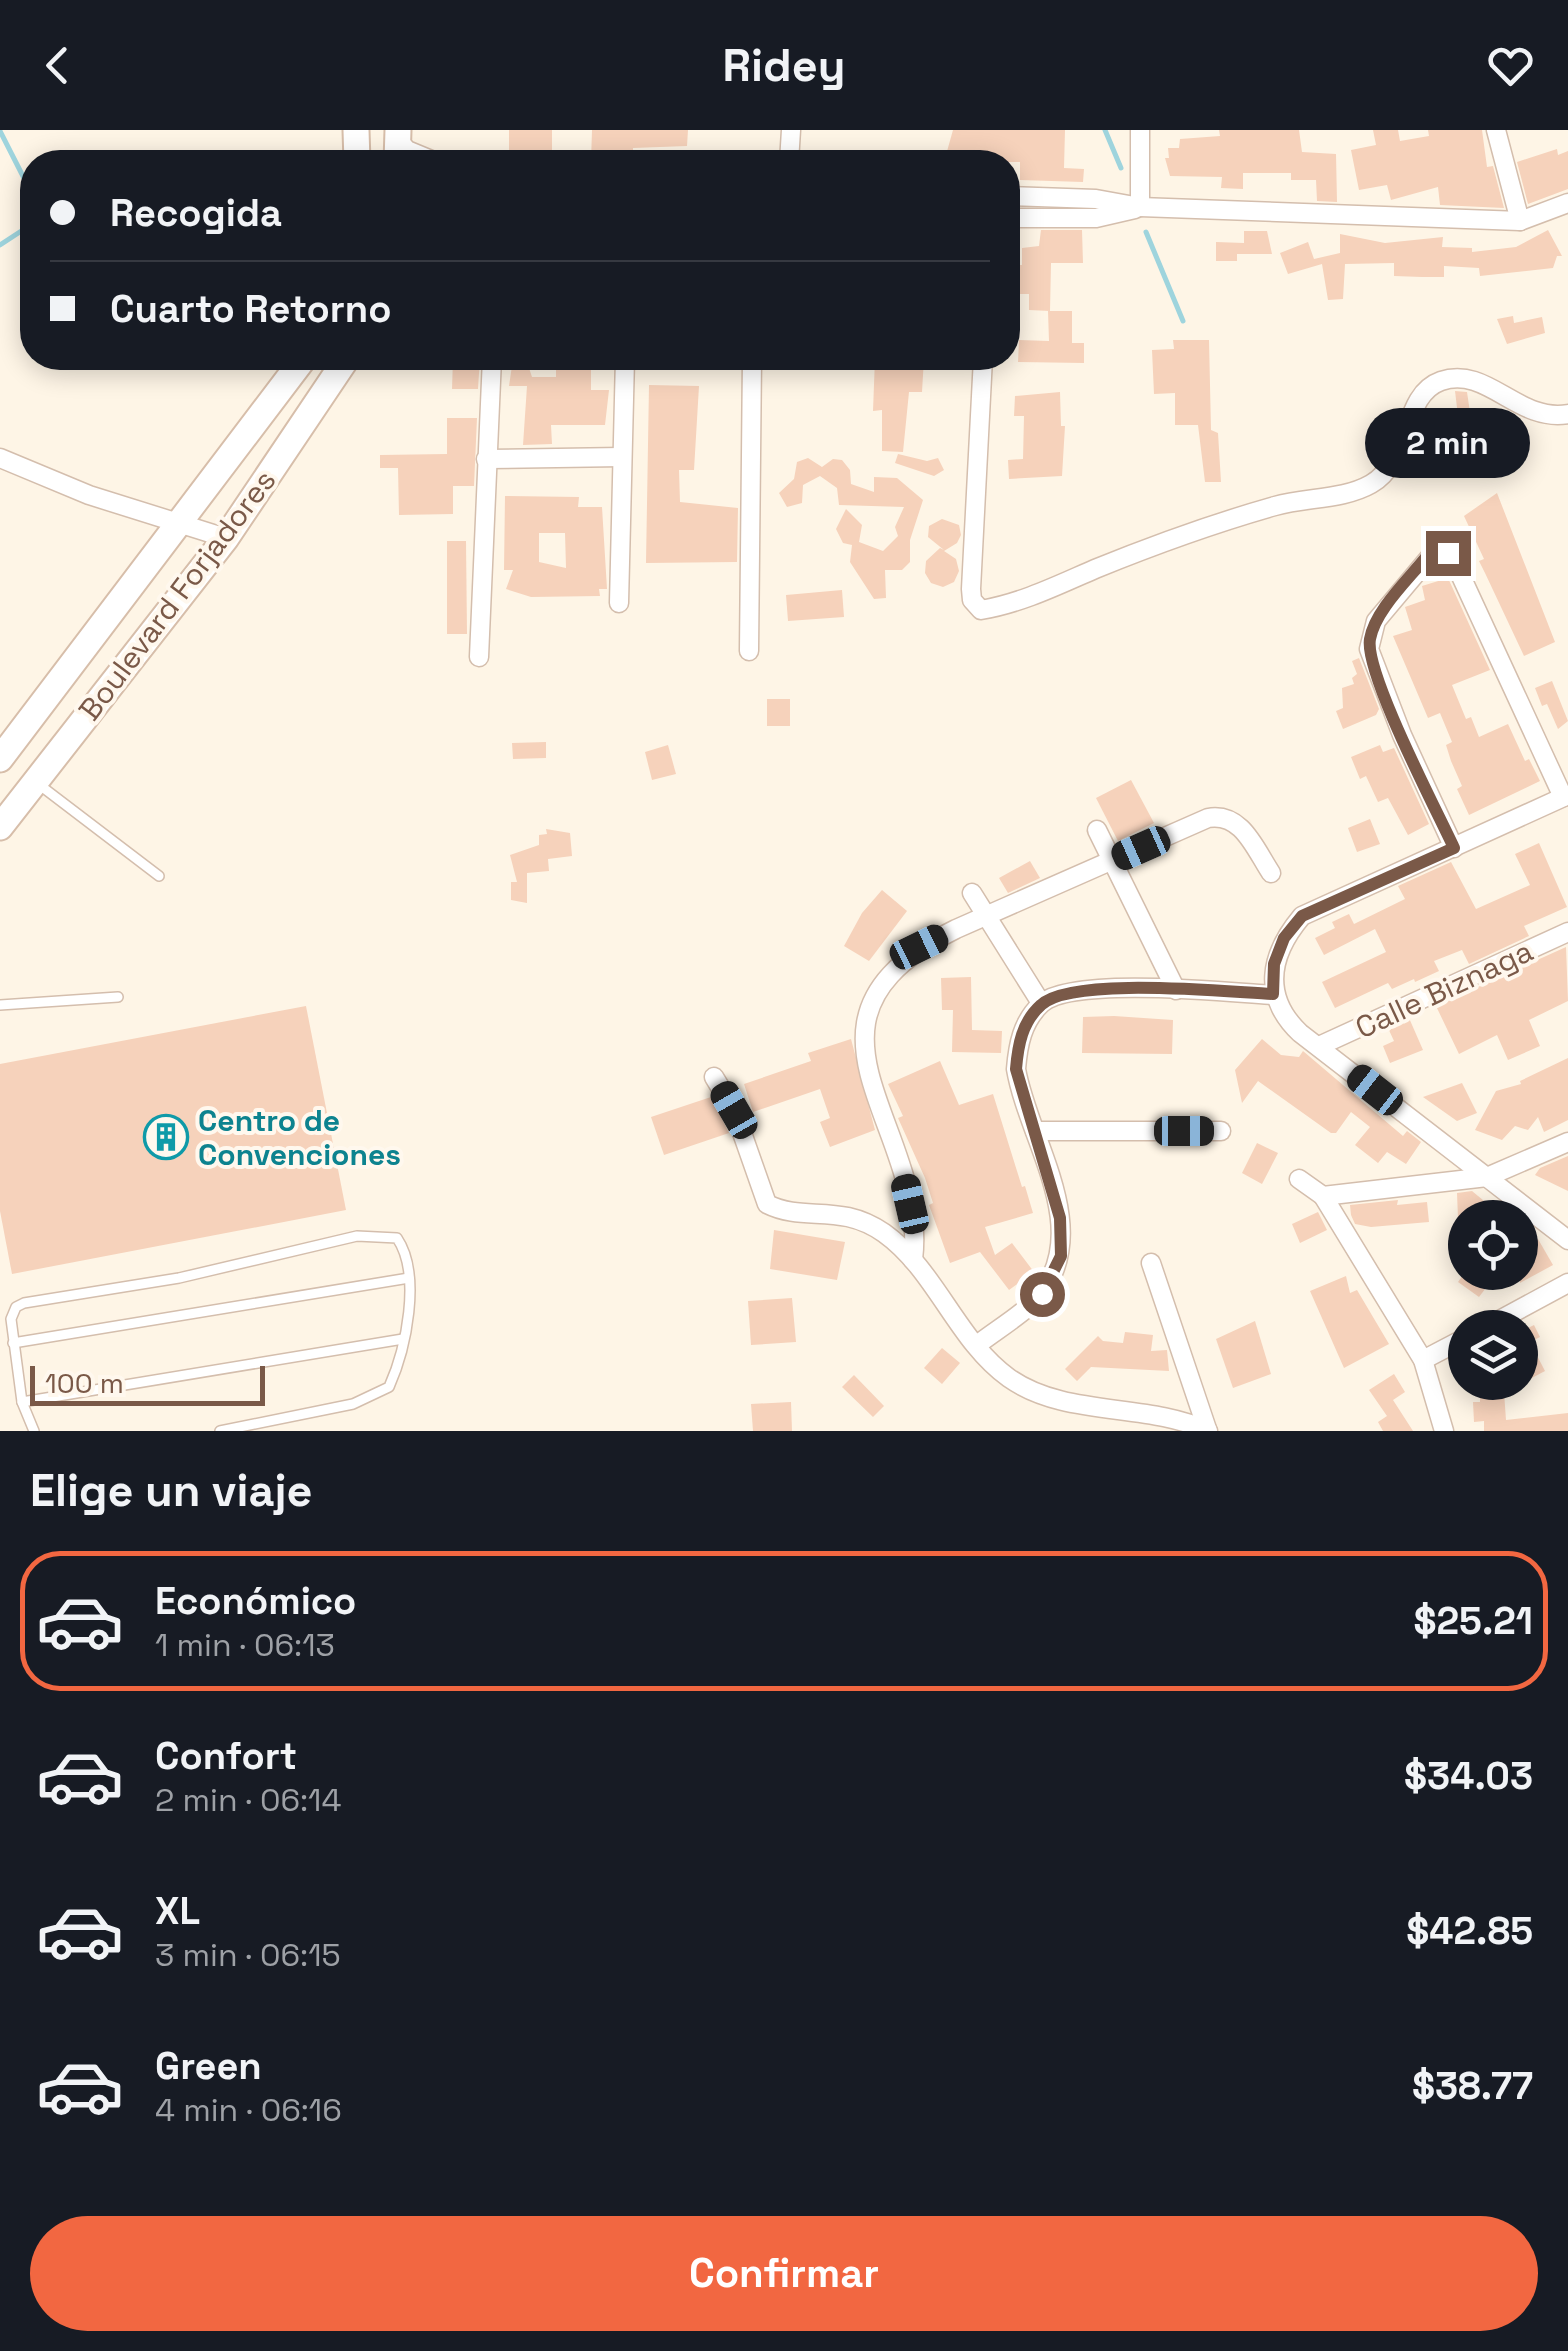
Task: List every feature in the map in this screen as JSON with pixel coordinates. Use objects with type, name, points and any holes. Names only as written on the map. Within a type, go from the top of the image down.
[{"type":"main road","name":"Boulevard Forjadores","points":[[0,760],[295,370]]},
{"type":"main road","name":"Boulevard Forjadores","points":[[0,827],[226,538],[339,370]]},
{"type":"street","points":[[1140,130],[1140,207]]},
{"type":"street","points":[[1496,130],[1503,142],[1520,221]]},
{"type":"street","points":[[1020,196],[1096,199],[1140,207],[1520,221],[1568,203]]},
{"type":"street","points":[[1020,218],[1096,218],[1140,207]]},
{"type":"street","points":[[479,658],[491,370]]},
{"type":"street","points":[[619,603],[625,370]]},
{"type":"street","points":[[749,651],[752,370]]},
{"type":"street","points":[[982,370],[971,578],[972,600],[981,610],[1040,594],[1153,547],[1276,506],[1372,484],[1403,448],[1420,396],[1436,382],[1466,377],[1536,415],[1568,414]]},
{"type":"street","points":[[486,458],[622,457]]},
{"type":"street","points":[[0,458],[180,526],[226,538]]},
{"type":"street","points":[[1454,848],[1402,736],[1372,658],[1370,636],[1427,556],[1448,553],[1565,796],[1454,848],[1302,916],[1284,938],[1274,964],[1273,994],[1288,1022],[1568,1240]]},
{"type":"street","points":[[913,1260],[917,1230],[904,1178],[864,1060],[871,1002],[883,980],[919,947],[1208,818],[1224,817],[1239,826],[1271,873]]},
{"type":"street","points":[[1097,830],[1176,990]]},
{"type":"street","points":[[972,893],[1042,1004]]},
{"type":"street","name":"Calle Biznaga","points":[[1319,1046],[1568,932]]},
{"type":"street","points":[[978,1345],[1042,1294],[1061,1256],[1060,1218],[1020,1088],[1018,1045],[1042,1004],[1085,988],[1273,994]]},
{"type":"street","points":[[714,1076],[740,1126],[768,1204],[856,1216],[913,1260],[978,1345],[1010,1378],[1056,1398],[1208,1430]]},
{"type":"street","points":[[1035,1131],[1221,1131]]},
{"type":"street","points":[[1323,1196],[1487,1177],[1568,1142]]},
{"type":"street","points":[[1300,1178],[1323,1196],[1423,1360],[1444,1431]]},
{"type":"street","points":[[1151,1262],[1208,1430]]},
{"type":"street","points":[[1518,1310],[1568,1283]]},
{"type":"street","points":[[1423,1360],[1448,1347]]},
{"type":"lane","points":[[35,781],[159,876]]},
{"type":"lane","points":[[0,1005],[118,997]]},
{"type":"lane","points":[[34,1431],[22,1402],[11,1319],[16,1308],[24,1303],[179,1278],[357,1236],[397,1238],[409,1278],[403,1338],[390,1387],[377,1396],[220,1431]]},
{"type":"lane","points":[[13,1344],[409,1278]]},
{"type":"lane","points":[[22,1402],[403,1338]]},
{"type":"building","points":[[509,130],[552,130],[552,150],[509,150]]},
{"type":"building","points":[[592,130],[688,130],[687,146],[591,150]]},
{"type":"building","points":[[953,130],[1065,130],[1064,168],[1084,169],[1083,182],[1020,180],[1020,150],[947,150]]},
{"type":"building","points":[[1219,130],[1299,130],[1302,152],[1336,154],[1337,202],[1317,201],[1316,180],[1291,180],[1291,173],[1243,173],[1243,189],[1221,188],[1222,177],[1170,176],[1165,158],[1169,158],[1168,148],[1179,148],[1180,139],[1220,136]]},
{"type":"building","points":[[1373,130],[1398,130],[1400,141],[1429,136],[1428,130],[1482,130],[1487,167],[1493,166],[1504,208],[1440,205],[1438,187],[1391,200],[1387,185],[1359,190],[1351,150],[1376,145]]},
{"type":"building","points":[[1557,149],[1558,155],[1568,151],[1568,189],[1528,204],[1517,162]]},
{"type":"building","points":[[1041,230],[1082,230],[1083,263],[1051,263],[1050,311],[1029,310],[1029,294],[1020,294],[1022,248],[1039,246]]},
{"type":"building","points":[[1548,230],[1562,256],[1557,256],[1553,268],[1480,276],[1479,268],[1444,266],[1444,277],[1422,277],[1394,276],[1394,263],[1345,264],[1343,299],[1328,300],[1322,264],[1288,274],[1280,253],[1308,242],[1314,259],[1340,253],[1340,234],[1385,243],[1443,237],[1442,247],[1472,248],[1472,252],[1516,247]]},
{"type":"building","points":[[1244,231],[1267,231],[1272,254],[1237,254],[1237,261],[1216,261],[1216,242],[1244,243]]},
{"type":"building","points":[[1048,311],[1072,311],[1072,343],[1084,343],[1084,363],[1020,362],[1020,340],[1049,341]]},
{"type":"building","points":[[1513,316],[1514,323],[1542,317],[1545,333],[1507,344],[1497,319]]},
{"type":"building","points":[[1173,340],[1209,340],[1211,430],[1218,433],[1221,482],[1205,482],[1198,425],[1175,425],[1175,393],[1154,394],[1152,350],[1174,349]]},
{"type":"building","points":[[453,370],[479,370],[478,389],[452,389]]},
{"type":"building","points":[[511,370],[530,370],[532,377],[556,377],[556,370],[591,370],[591,390],[609,390],[605,425],[551,425],[552,444],[523,445],[527,386],[509,386]]},
{"type":"building","points":[[875,370],[923,370],[922,392],[909,392],[903,452],[882,451],[882,410],[873,411]]},
{"type":"building","points":[[649,385],[699,386],[694,470],[679,470],[680,502],[738,508],[737,562],[646,563]]},
{"type":"building","points":[[1455,391],[1467,392],[1472,426],[1430,432],[1458,416]]},
{"type":"building","points":[[1060,392],[1061,426],[1065,426],[1062,476],[1009,479],[1008,460],[1023,459],[1024,416],[1014,416],[1015,396]]},
{"type":"building","points":[[447,418],[477,418],[474,486],[453,486],[453,514],[399,515],[398,468],[380,468],[380,455],[447,454]]},
{"type":"building","points":[[898,454],[927,461],[938,458],[944,470],[934,476],[895,463]]},
{"type":"building","points":[[808,458],[822,467],[833,459],[842,460],[850,470],[851,484],[874,492],[874,477],[897,478],[923,500],[910,540],[910,562],[902,570],[885,570],[886,598],[874,599],[850,562],[852,545],[843,543],[836,529],[846,509],[862,525],[859,542],[883,551],[898,536],[895,527],[904,507],[839,505],[837,488],[820,476],[803,485],[802,503],[787,507],[779,493],[794,479],[797,462]]},
{"type":"building","points":[[1497,493],[1555,642],[1524,656],[1479,561],[1484,559],[1464,516]]},
{"type":"building","points":[[505,496],[579,497],[578,507],[602,507],[607,589],[599,589],[600,596],[531,597],[506,589],[513,570],[504,570]],"holes":[[[539,533],[565,533],[566,568],[539,562]]]},
{"type":"building","points":[[942,519],[959,525],[961,535],[957,543],[944,551],[956,559],[959,571],[954,582],[943,587],[931,583],[925,573],[926,561],[940,548],[944,550],[928,537],[929,526]]},
{"type":"building","points":[[447,541],[466,541],[467,634],[447,634]]},
{"type":"building","points":[[1448,578],[1490,670],[1452,685],[1466,719],[1471,717],[1479,737],[1508,724],[1525,761],[1529,759],[1540,781],[1469,815],[1457,789],[1462,786],[1446,745],[1452,742],[1440,713],[1428,718],[1393,636],[1412,630],[1405,607],[1425,600],[1422,586]]},
{"type":"building","points":[[842,590],[844,617],[788,621],[786,595]]},
{"type":"building","points":[[1359,658],[1379,709],[1376,715],[1343,729],[1336,711],[1343,708],[1342,688],[1354,684],[1352,678],[1357,674],[1352,661]]},
{"type":"building","points":[[1552,681],[1568,721],[1558,729],[1535,688]]},
{"type":"building","points":[[767,699],[790,699],[790,726],[767,726]]},
{"type":"building","points":[[546,742],[546,758],[513,759],[512,743]]},
{"type":"building","points":[[668,745],[676,774],[652,780],[645,752]]},
{"type":"building","points":[[1380,745],[1383,752],[1394,748],[1429,824],[1408,835],[1388,798],[1378,802],[1366,776],[1360,779],[1351,757]]},
{"type":"building","points":[[1131,780],[1154,823],[1118,841],[1096,798]]},
{"type":"building","points":[[1370,819],[1380,844],[1357,852],[1348,828]]},
{"type":"building","points":[[546,829],[570,833],[572,856],[548,859],[549,871],[527,873],[527,903],[511,900],[511,882],[517,882],[510,855],[539,845],[539,835],[547,834]]},
{"type":"building","points":[[1539,843],[1567,907],[1524,926],[1529,936],[1469,964],[1462,950],[1434,961],[1439,971],[1415,982],[1414,979],[1392,989],[1388,983],[1335,1008],[1322,982],[1386,952],[1375,929],[1324,955],[1315,938],[1335,928],[1332,922],[1349,914],[1354,924],[1405,899],[1398,886],[1451,862],[1476,909],[1530,885],[1515,854]]},
{"type":"building","points":[[1030,861],[1040,878],[1008,893],[999,878]]},
{"type":"building","points":[[882,890],[907,911],[869,961],[844,946],[862,913]]},
{"type":"building","points":[[1566,947],[1568,1001],[1529,1020],[1540,1046],[1508,1060],[1497,1035],[1459,1054],[1436,1006]]},
{"type":"building","points":[[971,977],[972,1030],[1002,1031],[1001,1053],[952,1052],[953,1010],[942,1010],[941,978]]},
{"type":"building","name":"Centro de Convenciones","points":[[306,1006],[346,1210],[12,1274],[0,1211],[0,1064]]},
{"type":"building","points":[[1083,1017],[1173,1020],[1172,1054],[1082,1053]]},
{"type":"building","points":[[1409,1018],[1423,1050],[1390,1063],[1383,1046],[1394,1041],[1388,1028]]},
{"type":"building","points":[[851,1039],[875,1130],[830,1147],[820,1122],[830,1118],[820,1089],[753,1112],[744,1084],[811,1061],[808,1053]]},
{"type":"building","points":[[1262,1039],[1281,1055],[1299,1057],[1303,1051],[1403,1136],[1407,1131],[1421,1142],[1406,1164],[1387,1152],[1378,1163],[1355,1145],[1370,1127],[1351,1112],[1336,1133],[1331,1133],[1258,1081],[1242,1103],[1235,1070]]},
{"type":"building","points":[[1568,1058],[1568,1120],[1544,1132],[1538,1117],[1528,1130],[1515,1126],[1502,1140],[1475,1130],[1496,1091],[1521,1084],[1520,1081]]},
{"type":"building","points":[[940,1061],[959,1105],[993,1094],[1022,1187],[1025,1186],[1033,1213],[985,1227],[995,1255],[1012,1243],[1034,1272],[1009,1290],[980,1252],[950,1263],[929,1205],[933,1203],[925,1178],[898,1118],[903,1116],[888,1084]]},
{"type":"building","points":[[1462,1083],[1477,1113],[1457,1121],[1423,1097]]},
{"type":"building","points":[[711,1097],[729,1133],[664,1155],[651,1117]]},
{"type":"building","points":[[1257,1143],[1278,1153],[1262,1184],[1242,1173]]},
{"type":"building","points":[[1568,1156],[1568,1191],[1535,1175],[1540,1168]]},
{"type":"building","points":[[1472,1191],[1483,1200],[1457,1200],[1457,1193]]},
{"type":"building","points":[[1398,1200],[1397,1205],[1427,1202],[1429,1222],[1371,1227],[1355,1224],[1351,1215],[1350,1205]]},
{"type":"building","points":[[1318,1212],[1327,1230],[1300,1243],[1292,1224]]},
{"type":"building","points":[[774,1230],[845,1242],[837,1280],[770,1269]]},
{"type":"building","points":[[1538,1239],[1553,1265],[1538,1273]]},
{"type":"building","points":[[1346,1276],[1350,1293],[1357,1290],[1389,1344],[1344,1368],[1310,1291]]},
{"type":"building","points":[[792,1298],[796,1342],[751,1345],[748,1301]]},
{"type":"building","points":[[1255,1321],[1271,1374],[1233,1388],[1216,1339]]},
{"type":"building","points":[[1125,1332],[1153,1335],[1151,1351],[1167,1350],[1169,1371],[1091,1367],[1077,1381],[1065,1369],[1098,1336],[1103,1341],[1123,1343]]},
{"type":"building","points":[[942,1348],[960,1363],[942,1384],[924,1368]]},
{"type":"building","points":[[1394,1374],[1405,1392],[1393,1400],[1413,1431],[1383,1431],[1378,1422],[1387,1416],[1369,1390]]},
{"type":"building","points":[[854,1375],[884,1406],[873,1417],[842,1387]]},
{"type":"building","points":[[1505,1400],[1506,1420],[1568,1413],[1568,1431],[1484,1431],[1484,1421],[1474,1422],[1473,1402]]},
{"type":"building","points":[[791,1402],[792,1431],[753,1431],[751,1404]]},
{"type":"waterway","points":[[1105,130],[1121,168]]},
{"type":"waterway","points":[[0,131],[20,170]]},
{"type":"waterway","points":[[0,245],[20,232]]},
{"type":"waterway","points":[[1146,232],[1183,321]]},
{"type":"place","name":"Centro de Convenciones","points":[[166,1137]]},
{"type":"route","points":[[1042,1294],[1061,1256],[1060,1218],[1016,1069],[1025,1025],[1042,1004],[1058,994],[1085,988],[1273,994],[1274,964],[1284,938],[1302,916],[1454,848],[1402,736],[1369,649],[1376,621],[1427,556],[1448,553]]}]
